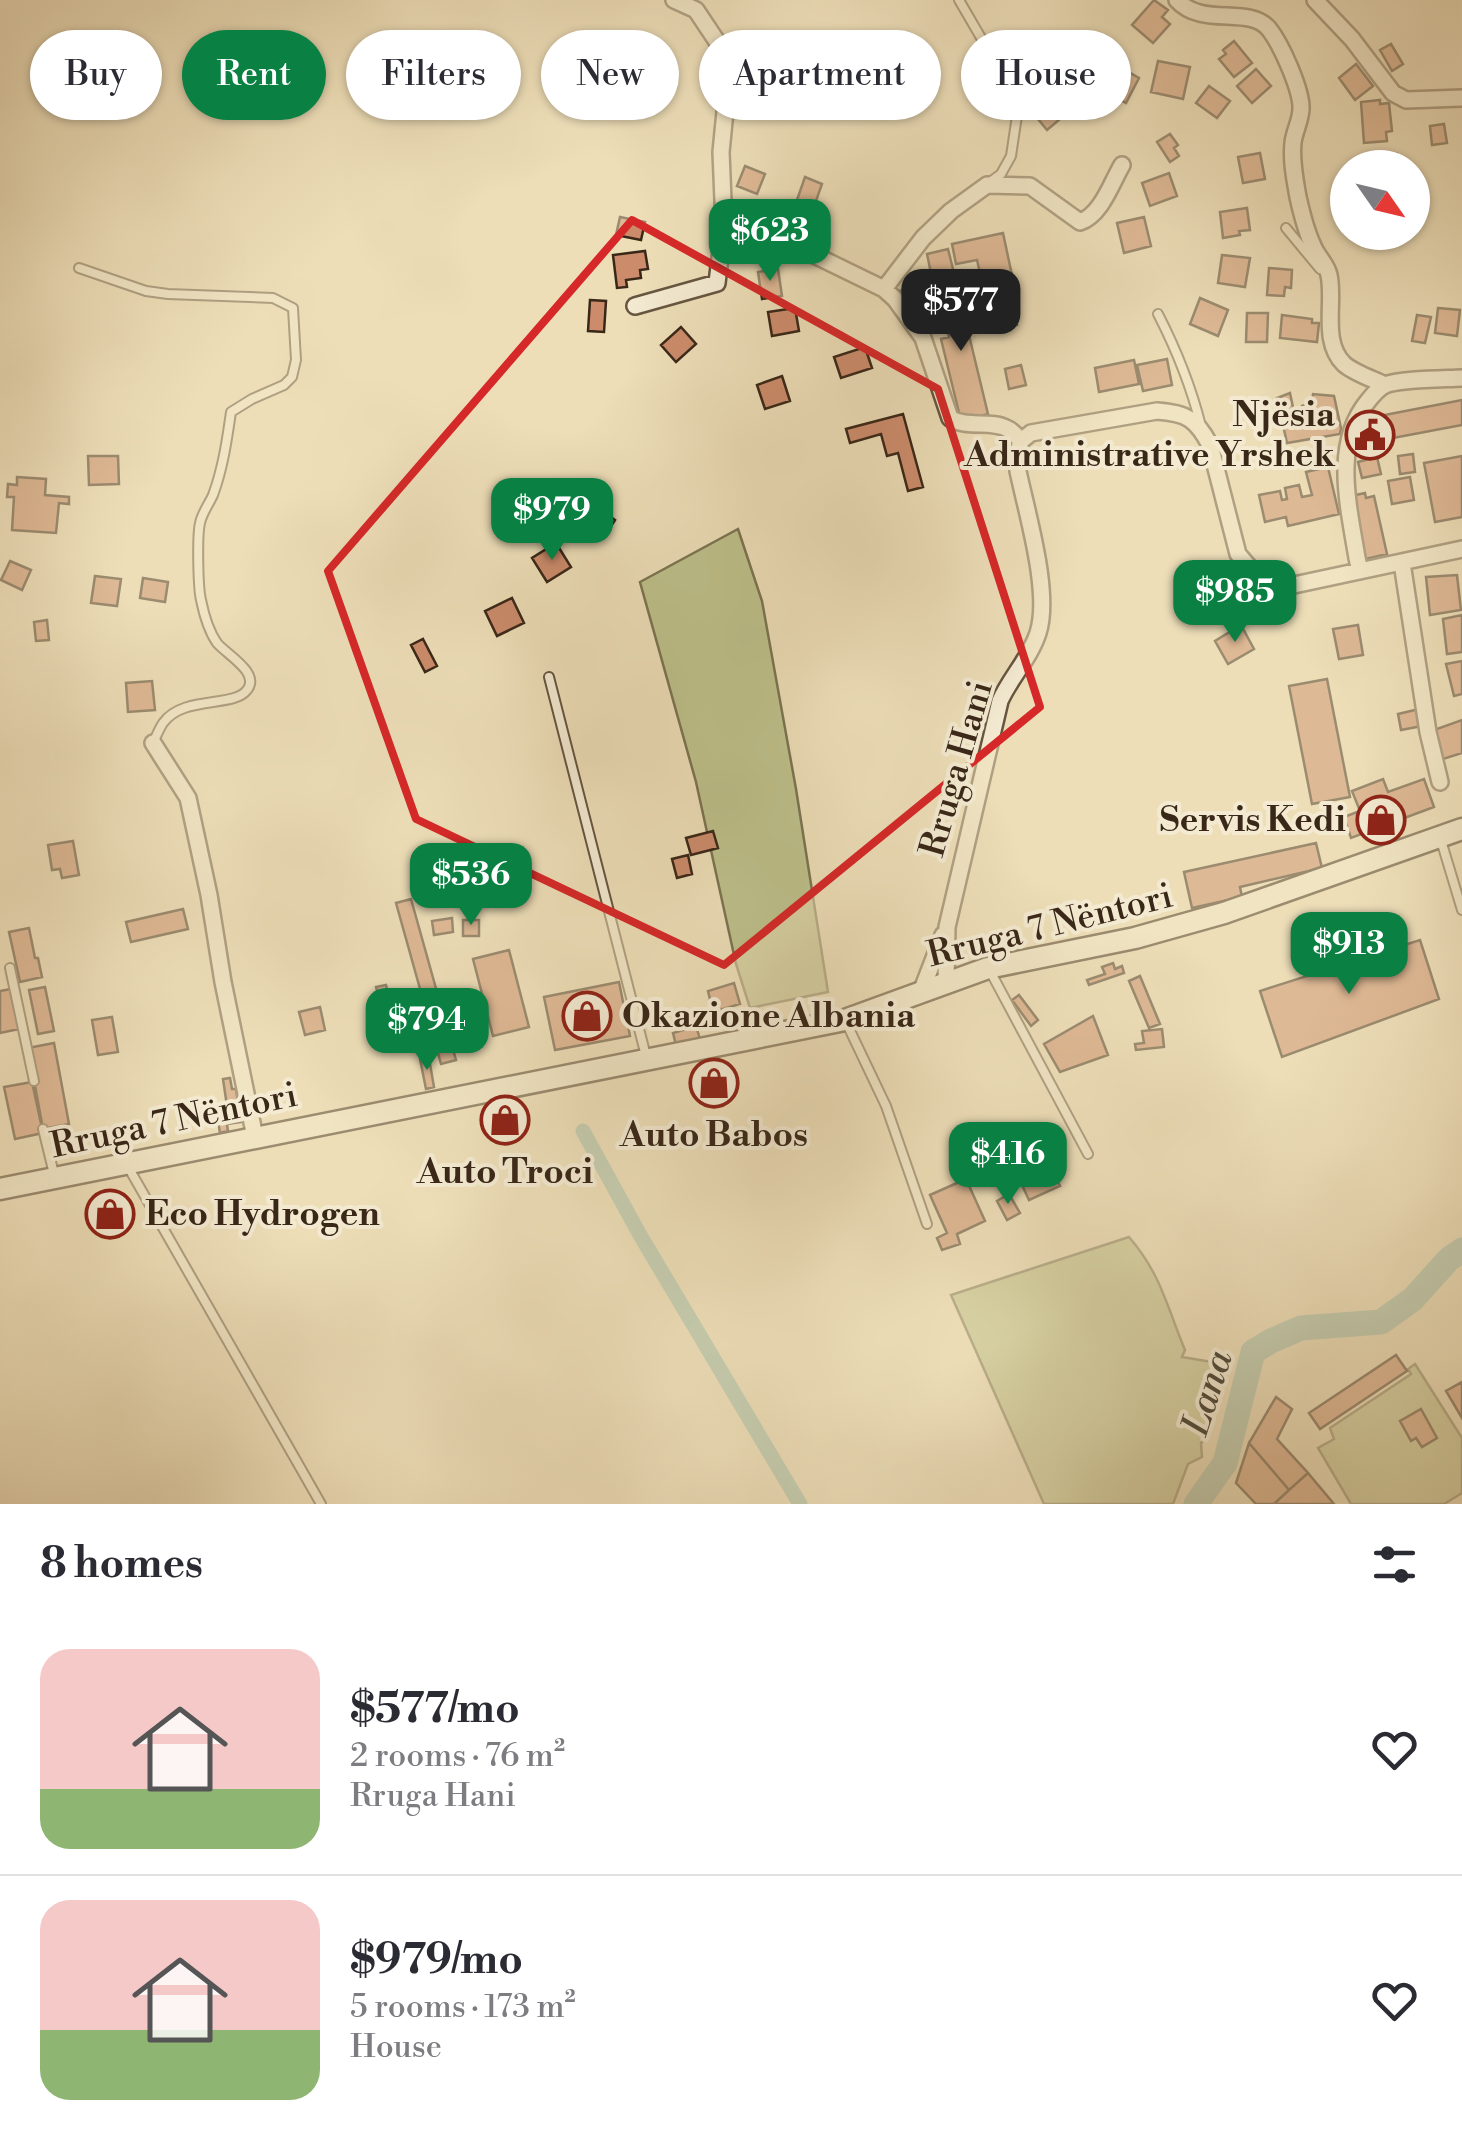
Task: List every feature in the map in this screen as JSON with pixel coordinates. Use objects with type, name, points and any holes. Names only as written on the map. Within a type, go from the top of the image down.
[{"type":"main road","name":"Rruga 7 Nëntori","points":[[0,1189],[845,1020],[988,968],[1170,930],[1224,914],[1462,829]]},
{"type":"street","points":[[634,306],[717,283],[724,225],[721,152],[730,62],[696,10],[674,0]]},
{"type":"street","points":[[1177,0],[1204,15],[1257,20],[1268,26],[1290,68],[1302,108],[1293,143],[1301,210],[1315,251],[1329,273],[1332,340],[1344,365],[1385,385],[1462,378]]},
{"type":"street","points":[[1314,0],[1352,39],[1393,93],[1406,100],[1462,98]]},
{"type":"street","points":[[884,289],[923,238],[987,184],[1030,186],[1080,222],[1086,222],[1122,166]]},
{"type":"street","points":[[724,225],[806,251],[884,289],[922,338],[950,418],[958,423],[1009,429],[1021,441],[1032,433],[1157,410],[1192,419],[1210,445],[1238,554],[1260,582],[1274,587],[1294,585],[1462,549]]},
{"type":"street","points":[[1360,571],[1348,501],[1348,444],[1358,413],[1385,385]]},
{"type":"street","name":"Rruga Hani","points":[[921,992],[947,927],[1000,702],[1030,653],[1041,621],[1039,578],[1018,472],[1021,441]]},
{"type":"street","points":[[1402,563],[1430,744],[1440,782]]},
{"type":"street","points":[[153,744],[188,798],[255,1137]]},
{"type":"street","name":"Rruga Hani","points":[[946,983],[947,927]]},
{"type":"lane","points":[[960,0],[1018,108],[1011,156],[1001,174],[987,184]]},
{"type":"lane","points":[[1286,228],[1318,268],[1329,273]]},
{"type":"lane","points":[[78,268],[146,291],[273,298],[293,308],[296,360],[292,377],[284,385],[230,412],[213,495],[200,523],[199,592],[204,613],[219,646],[246,671],[250,686],[234,698],[179,709],[164,721],[153,744]]},
{"type":"lane","points":[[1158,314],[1182,363],[1202,431]]},
{"type":"lane","points":[[550,676],[648,1061]]},
{"type":"lane","points":[[1440,837],[1462,910]]},
{"type":"lane","points":[[10,968],[34,1082]]},
{"type":"lane","points":[[988,968],[1088,1154]]},
{"type":"lane","points":[[845,1020],[886,1106],[928,1224]]},
{"type":"lane","points":[[43,1129],[55,1179]]},
{"type":"lane","points":[[127,1164],[321,1504]]},
{"type":"highlighted area","points":[[632,220],[938,389],[1040,707],[724,965],[416,819],[328,571]]},
{"type":"green space","points":[[738,529],[762,601],[828,992],[750,1008],[736,964],[696,782],[640,582]]},
{"type":"green space","points":[[1129,1237],[1162,1291],[1185,1350],[1182,1357],[1230,1365],[1213,1411],[1209,1435],[1201,1443],[1202,1457],[1188,1464],[1173,1504],[1044,1504],[951,1295]]},
{"type":"green space","points":[[1415,1364],[1462,1438],[1462,1493],[1444,1504],[1351,1504],[1318,1448],[1334,1439],[1330,1428],[1411,1374],[1408,1369]]},
{"type":"building","points":[[1154,0],[1168,10],[1162,17],[1170,24],[1153,43],[1132,25]]},
{"type":"building","points":[[1234,41],[1252,63],[1234,77],[1219,59]]},
{"type":"building","points":[[1391,44],[1403,64],[1392,71],[1380,50]]},
{"type":"building","points":[[1158,61],[1190,67],[1183,99],[1151,92]]},
{"type":"building","points":[[1356,64],[1373,86],[1355,100],[1339,78]]},
{"type":"building","points":[[1256,69],[1271,86],[1252,103],[1237,86]]},
{"type":"building","points":[[1131,73],[1139,78],[1131,93]]},
{"type":"building","points":[[1209,86],[1230,101],[1217,118],[1196,103]]},
{"type":"building","points":[[1380,100],[1380,104],[1389,103],[1392,131],[1386,132],[1387,141],[1364,143],[1361,102]]},
{"type":"building","points":[[1039,120],[1059,120],[1047,130]]},
{"type":"building","points":[[1444,124],[1447,143],[1432,145],[1430,126]]},
{"type":"building","points":[[1170,134],[1178,145],[1174,148],[1179,156],[1170,162],[1157,142]]},
{"type":"building","points":[[1260,153],[1265,179],[1243,183],[1238,157]]},
{"type":"building","points":[[745,166],[765,174],[757,194],[737,186]]},
{"type":"building","points":[[1169,173],[1177,196],[1150,206],[1142,183]]},
{"type":"building","points":[[805,177],[822,184],[806,229],[789,223]]},
{"type":"building","points":[[1247,208],[1250,230],[1223,238],[1220,212]]},
{"type":"building","points":[[620,217],[645,222],[641,240],[616,235]]},
{"type":"building","points":[[1144,217],[1151,246],[1124,253],[1117,223]]},
{"type":"building","points":[[1003,233],[1017,325],[993,330],[977,260],[956,264],[952,244]]},
{"type":"building","points":[[948,249],[954,273],[932,278],[927,254]]},
{"type":"building","points":[[645,251],[648,269],[640,270],[641,278],[626,280],[627,287],[617,288],[613,255]]},
{"type":"building","points":[[1222,255],[1250,258],[1245,287],[1218,283]]},
{"type":"building","points":[[1269,268],[1292,270],[1291,288],[1285,287],[1284,296],[1267,295]]},
{"type":"building","points":[[778,269],[782,296],[762,299],[758,272]]},
{"type":"building","points":[[955,277],[988,414],[961,421],[941,339],[949,337],[936,281]]},
{"type":"building","points":[[926,279],[930,288],[902,302],[898,292]]},
{"type":"building","points":[[1200,298],[1228,310],[1218,336],[1190,324]]},
{"type":"building","points":[[590,300],[606,301],[604,332],[588,331]]},
{"type":"building","points":[[795,308],[799,331],[772,336],[768,312]]},
{"type":"building","points":[[1438,308],[1460,310],[1457,336],[1435,333]]},
{"type":"building","points":[[1247,313],[1268,313],[1267,342],[1246,342]]},
{"type":"building","points":[[1282,315],[1319,323],[1317,342],[1280,338]]},
{"type":"building","points":[[1417,315],[1431,317],[1425,343],[1412,341]]},
{"type":"building","points":[[681,327],[696,344],[676,362],[661,345]]},
{"type":"building","points":[[865,347],[872,368],[841,378],[834,357]]},
{"type":"building","points":[[1167,359],[1172,385],[1143,391],[1137,365]]},
{"type":"building","points":[[1134,360],[1139,384],[1099,392],[1095,368]]},
{"type":"building","points":[[1021,365],[1026,385],[1009,389],[1005,369]]},
{"type":"building","points":[[782,376],[790,401],[765,409],[757,385]]},
{"type":"building","points":[[1290,393],[1294,412],[1301,413],[1302,406],[1312,403],[1313,394],[1334,396],[1340,434],[1287,443],[1277,398]]},
{"type":"building","points":[[1462,400],[1462,425],[1377,441],[1379,450],[1365,452],[1359,420]]},
{"type":"building","points":[[903,414],[923,487],[908,491],[898,453],[887,456],[881,434],[850,443],[846,429]]},
{"type":"building","points":[[1413,454],[1415,472],[1400,474],[1398,456]]},
{"type":"building","points":[[88,456],[118,456],[119,484],[89,485]]},
{"type":"building","points":[[1462,456],[1462,517],[1435,522],[1424,463]]},
{"type":"building","points":[[1377,457],[1381,474],[1362,478],[1358,462]]},
{"type":"building","points":[[1328,467],[1339,514],[1288,526],[1286,517],[1265,522],[1259,495],[1280,491],[1282,500],[1287,499],[1285,488],[1299,485],[1302,497],[1312,495],[1306,472]]},
{"type":"building","points":[[17,477],[46,479],[45,495],[69,497],[69,504],[59,503],[56,533],[12,530],[14,497],[7,497],[8,484],[17,485]]},
{"type":"building","points":[[1410,477],[1414,500],[1392,504],[1388,481]]},
{"type":"building","points":[[1365,493],[1366,498],[1374,496],[1387,554],[1366,559],[1351,496]]},
{"type":"building","points":[[603,511],[615,520],[606,534],[594,525]]},
{"type":"building","points":[[556,543],[571,567],[547,582],[532,558]]},
{"type":"building","points":[[10,561],[31,570],[22,590],[1,580]]},
{"type":"building","points":[[1457,575],[1461,610],[1430,615],[1426,577]]},
{"type":"building","points":[[95,576],[121,579],[117,606],[91,603]]},
{"type":"building","points":[[143,578],[168,582],[165,602],[140,598]]},
{"type":"building","points":[[1233,592],[1239,610],[1218,618],[1212,599]]},
{"type":"building","points":[[512,598],[524,623],[497,636],[485,611]]},
{"type":"building","points":[[1462,615],[1462,652],[1447,654],[1443,619]]},
{"type":"building","points":[[47,620],[49,640],[36,641],[34,622]]},
{"type":"building","points":[[1241,625],[1254,649],[1228,664],[1215,641]]},
{"type":"building","points":[[1358,625],[1363,655],[1339,659],[1333,629]]},
{"type":"building","points":[[423,639],[437,666],[425,672],[411,645]]},
{"type":"building","points":[[1462,661],[1462,694],[1454,696],[1446,664]]},
{"type":"building","points":[[1327,679],[1350,797],[1312,804],[1289,686]]},
{"type":"building","points":[[152,681],[155,710],[128,712],[126,683]]},
{"type":"building","points":[[1419,709],[1422,726],[1401,730],[1398,714]]},
{"type":"building","points":[[1462,720],[1462,753],[1440,760],[1434,730]]},
{"type":"building","points":[[1383,779],[1388,792],[1424,779],[1434,807],[1351,838],[1344,817],[1360,811],[1352,791]]},
{"type":"building","points":[[713,831],[718,848],[691,855],[686,838]]},
{"type":"building","points":[[73,841],[79,875],[62,878],[60,869],[52,870],[48,845]]},
{"type":"building","points":[[1316,843],[1322,868],[1240,887],[1242,897],[1192,908],[1184,872]]},
{"type":"building","points":[[688,855],[692,874],[677,878],[672,859]]},
{"type":"building","points":[[411,899],[456,1060],[441,1064],[396,903]]},
{"type":"building","points":[[183,909],[188,929],[131,942],[126,922]]},
{"type":"building","points":[[452,918],[453,932],[434,935],[432,921]]},
{"type":"building","points":[[463,920],[479,920],[479,936],[463,936]]},
{"type":"building","points":[[29,928],[42,977],[20,982],[9,932]]},
{"type":"building","points":[[1420,940],[1439,999],[1282,1057],[1260,991]]},
{"type":"building","points":[[509,950],[529,1027],[493,1036],[473,959]]},
{"type":"building","points":[[1113,963],[1115,969],[1122,966],[1124,973],[1089,985],[1087,980],[1105,974],[1102,967]]},
{"type":"building","points":[[1140,976],[1160,1024],[1149,1028],[1129,981]]},
{"type":"building","name":"Okazione Albania","points":[[619,982],[630,1036],[555,1050],[544,997]]},
{"type":"building","points":[[734,983],[740,1004],[713,1012],[708,991]]},
{"type":"building","points":[[386,985],[389,997],[412,991],[425,1038],[392,1047],[376,987]]},
{"type":"building","points":[[45,987],[54,1031],[38,1034],[29,990]]},
{"type":"building","points":[[11,989],[19,1029],[0,1033],[0,991]]},
{"type":"building","points":[[1019,995],[1038,1020],[1031,1026],[1012,1000]]},
{"type":"building","points":[[320,1007],[325,1030],[305,1035],[299,1012]]},
{"type":"building","points":[[1093,1016],[1108,1055],[1060,1072],[1044,1044]]},
{"type":"building","points":[[112,1017],[118,1052],[98,1055],[92,1020]]},
{"type":"building","points":[[696,1026],[700,1039],[676,1045],[673,1033]]},
{"type":"building","points":[[1162,1029],[1164,1047],[1136,1050],[1135,1044],[1144,1043],[1142,1031]]},
{"type":"building","points":[[54,1043],[69,1124],[43,1129],[28,1048]]},
{"type":"building","points":[[429,1058],[434,1087],[426,1089],[420,1059]]},
{"type":"building","points":[[230,1078],[232,1089],[236,1089],[241,1122],[227,1124],[228,1131],[220,1133],[216,1108],[227,1106],[223,1079]]},
{"type":"building","points":[[32,1082],[43,1133],[15,1139],[4,1087]]},
{"type":"building","points":[[1047,1160],[1060,1186],[1029,1200],[1016,1172]]},
{"type":"building","points":[[966,1179],[985,1221],[957,1234],[960,1244],[942,1250],[937,1238],[947,1233],[930,1195]]},
{"type":"building","points":[[1009,1194],[1020,1213],[1007,1220],[997,1201]]},
{"type":"building","name":"Eco Hydrogen","points":[[122,1200],[127,1222],[97,1228],[93,1206]]},
{"type":"building","points":[[1396,1355],[1407,1371],[1320,1429],[1309,1413]]},
{"type":"building","points":[[1462,1382],[1462,1418],[1446,1391]]},
{"type":"building","points":[[1276,1397],[1292,1409],[1277,1439],[1308,1473],[1289,1490],[1249,1443]]},
{"type":"building","points":[[1421,1409],[1437,1438],[1422,1447],[1416,1438],[1411,1441],[1400,1421]]},
{"type":"building","points":[[1249,1443],[1289,1490],[1274,1504],[1256,1504],[1236,1483]]},
{"type":"building","points":[[1308,1473],[1334,1504],[1274,1504],[1289,1490]]},
{"type":"waterway","points":[[583,1131],[640,1235],[800,1504]]},
{"type":"waterway","name":"Lana","points":[[1196,1504],[1225,1463],[1253,1352],[1301,1328],[1381,1322],[1413,1299],[1462,1250]]},
{"type":"place","name":"Njësia Administrative Yrshek","points":[[1370,435]]},
{"type":"place","name":"Servis Kedi","points":[[1381,820]]},
{"type":"place","name":"Okazione Albania","points":[[587,1016]]},
{"type":"place","name":"Auto Babos","points":[[714,1083]]},
{"type":"place","name":"Auto Troci","points":[[505,1120]]},
{"type":"place","name":"Eco Hydrogen","points":[[110,1214]]}]
